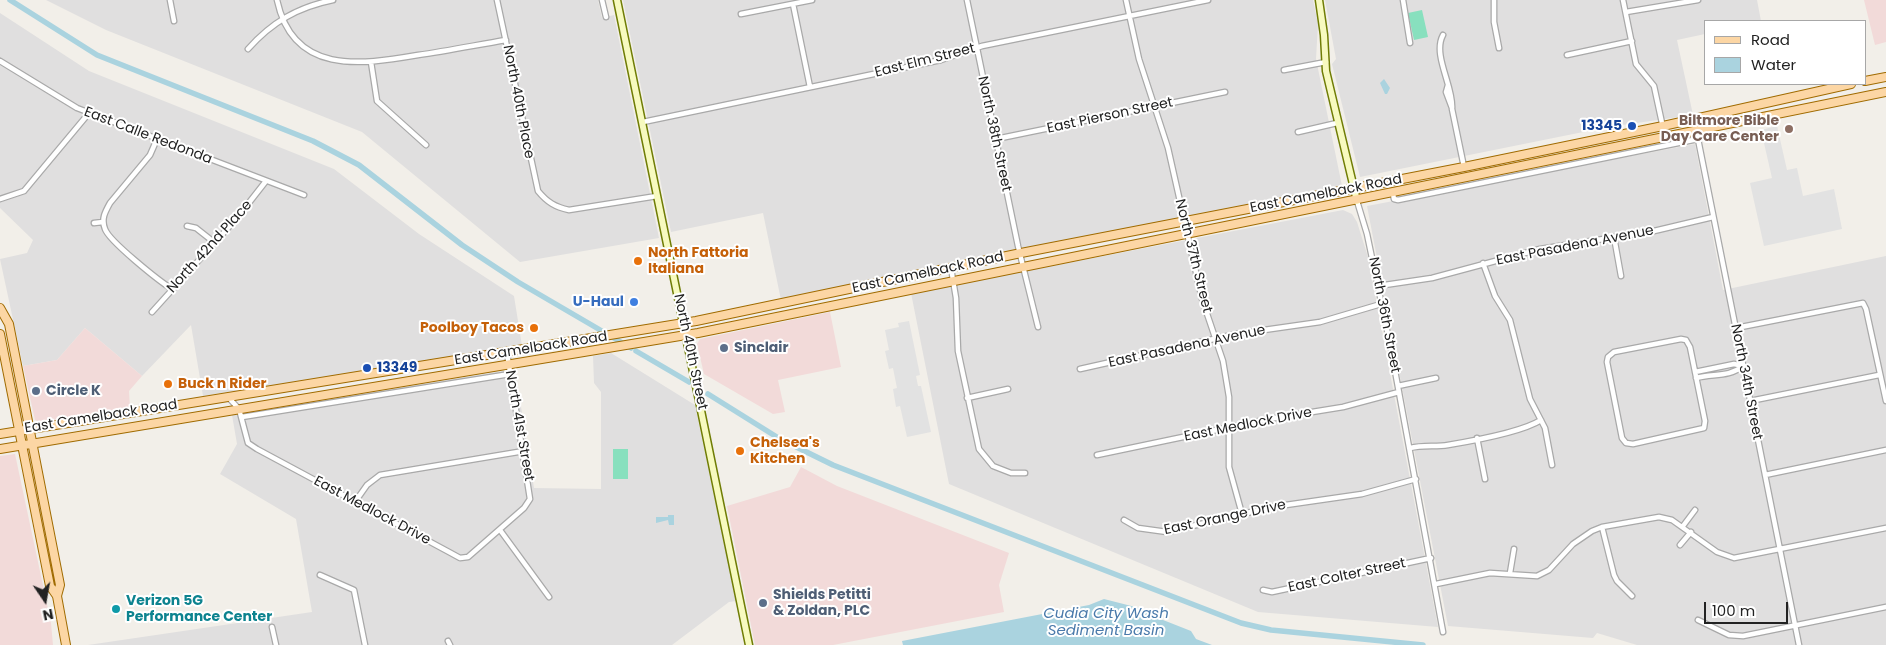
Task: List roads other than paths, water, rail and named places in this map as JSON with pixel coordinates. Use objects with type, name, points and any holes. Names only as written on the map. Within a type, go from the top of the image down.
[{"type":"main road","name":"North 40th Street","points":[[617,0],[749,645]]},
{"type":"main road","name":"North 36th Street","points":[[1319,0],[1324,28],[1326,62],[1337,123],[1357,201]]},
{"type":"main road","points":[[1866,81],[1886,77]]},
{"type":"main road","name":"East Camelback Road","points":[[0,434],[684,323],[1021,253],[1524,155],[1846,85]]},
{"type":"main road","points":[[1814,92],[1816,107]]},
{"type":"main road","name":"East Camelback Road","points":[[0,449],[686,336],[1024,266],[1186,236],[1393,194],[1528,170],[1665,138],[1697,135],[1886,92]]},
{"type":"main road","points":[[1524,155],[1528,170]]},
{"type":"main road","points":[[839,291],[840,304]]},
{"type":"main road","points":[[0,308],[10,324],[34,444],[60,586],[57,596]]},
{"type":"main road","points":[[0,334],[50,586],[57,596],[66,645]]},
{"type":"main road","points":[[0,370],[5,358]]},
{"type":"main road","points":[[0,383],[10,387]]},
{"type":"main road","points":[[132,412],[135,427]]},
{"type":"street","points":[[170,0],[174,21]]},
{"type":"street","points":[[278,0],[282,18],[294,37],[316,55],[336,61],[371,62],[506,40]]},
{"type":"street","points":[[248,48],[268,28],[282,18],[306,7],[333,0]]},
{"type":"street","name":"North 40th Place","points":[[497,0],[538,191],[557,208],[570,210],[657,196]]},
{"type":"street","points":[[602,0],[606,17]]},
{"type":"street","points":[[741,14],[812,0]]},
{"type":"street","name":"North 38th Street","points":[[967,0],[1024,266]]},
{"type":"street","name":"North 37th Street","points":[[1126,0],[1139,59],[1168,148],[1186,236],[1202,299],[1216,339],[1227,381],[1229,467],[1242,514]]},
{"type":"street","name":"East Elm Street","points":[[642,122],[940,60],[977,48],[1208,0]]},
{"type":"street","points":[[1403,0],[1410,43]]},
{"type":"street","points":[[1494,0],[1494,22],[1500,48]]},
{"type":"street","points":[[1623,0],[1638,70],[1654,86],[1665,138]]},
{"type":"street","points":[[1626,12],[1698,0]]},
{"type":"street","points":[[793,4],[810,87]]},
{"type":"street","points":[[1443,35],[1439,45],[1448,85],[1448,101],[1452,109],[1464,167]]},
{"type":"street","points":[[1567,55],[1632,41]]},
{"type":"street","name":"East Calle Redonda","points":[[0,61],[77,108],[304,195]]},
{"type":"street","points":[[371,62],[377,101],[426,145]]},
{"type":"street","points":[[1284,70],[1326,62]]},
{"type":"street","name":"East Pierson Street","points":[[996,140],[1225,92]]},
{"type":"street","points":[[0,199],[24,191],[89,113]]},
{"type":"street","name":"North 34th Street","points":[[1694,119],[1799,645]]},
{"type":"street","points":[[1298,132],[1337,123]]},
{"type":"street","name":"East Camelback Road","points":[[1528,170],[1697,135]]},
{"type":"street","points":[[156,139],[150,156],[104,212],[103,222],[108,235],[118,245],[172,289]]},
{"type":"street","name":"North 42nd Place","points":[[152,312],[215,243],[266,181]]},
{"type":"street","name":"North 36th Street","points":[[1357,201],[1378,286],[1432,558],[1444,632]]},
{"type":"street","name":"East Pasadena Avenue","points":[[1378,286],[1432,278],[1540,249],[1670,228],[1713,216]]},
{"type":"street","points":[[94,223],[103,222]]},
{"type":"street","points":[[187,226],[196,228],[215,243]]},
{"type":"street","points":[[1614,237],[1621,276]]},
{"type":"street","points":[[1484,263],[1495,296],[1510,320],[1530,399],[1545,428],[1552,464]]},
{"type":"street","name":"East Camelback Road","points":[[1024,266],[1038,327]]},
{"type":"street","points":[[951,268],[954,281],[958,352],[977,446],[983,456],[993,466],[1011,473],[1025,473]]},
{"type":"street","points":[[1736,328],[1863,303],[1866,309],[1886,401]]},
{"type":"street","name":"East Pasadena Avenue","points":[[1080,369],[1216,339],[1320,322],[1381,304]]},
{"type":"street","points":[[1681,339],[1686,340],[1696,375],[1705,421],[1704,428],[1643,442],[1626,443],[1622,438],[1616,410],[1608,357],[1614,352],[1681,339]]},
{"type":"street","name":"North 41st Street","points":[[507,353],[524,451],[530,499]]},
{"type":"street","points":[[1696,375],[1721,366],[1734,364],[1743,366]]},
{"type":"street","points":[[1721,366],[1723,376]]},
{"type":"street","points":[[1696,375],[1723,376],[1737,371],[1743,366]]},
{"type":"street","name":"East Camelback Road","points":[[242,417],[510,374]]},
{"type":"street","points":[[1750,401],[1879,375]]},
{"type":"street","points":[[1398,386],[1436,378]]},
{"type":"street","points":[[967,398],[1008,389]]},
{"type":"street","name":"East Medlock Drive","points":[[1097,455],[1229,427],[1343,407],[1399,392]]},
{"type":"street","name":"East Medlock Drive","points":[[228,397],[239,409],[248,443],[460,558],[474,554],[524,508],[530,499]]},
{"type":"street","points":[[1410,448],[1428,444],[1448,445],[1528,428],[1541,420]]},
{"type":"street","points":[[1477,438],[1485,479]]},
{"type":"street","points":[[1765,475],[1886,450]]},
{"type":"street","points":[[355,502],[367,485],[380,475],[524,451]]},
{"type":"street","name":"East Orange Drive","points":[[1124,520],[1138,528],[1167,532],[1272,507],[1362,494],[1416,479]]},
{"type":"street","points":[[1683,526],[1695,510]]},
{"type":"street","points":[[1436,584],[1490,573],[1510,573],[1527,577],[1544,574],[1574,544],[1602,527],[1659,517],[1672,520],[1683,526],[1717,552],[1734,558],[1886,528]]},
{"type":"street","points":[[1602,527],[1614,575],[1617,581],[1632,596]]},
{"type":"street","points":[[500,530],[549,598]]},
{"type":"street","points":[[1680,545],[1691,532]]},
{"type":"street","points":[[1510,573],[1514,549]]},
{"type":"street","name":"East Colter Street","points":[[1263,590],[1272,592],[1432,558]]},
{"type":"street","points":[[320,575],[354,590],[365,645]]},
{"type":"street","points":[[1698,620],[1735,636],[1886,607]]},
{"type":"street","points":[[272,628],[276,645]]},
{"type":"water","points":[[1384,79],[1390,88],[1387,94],[1385,94],[1380,83]]},
{"type":"water","points":[[668,515],[674,515],[674,525],[669,525],[668,520],[656,523],[656,517],[668,517]]},
{"type":"water","name":"Cudia City Wash Sediment Basin","points":[[1104,599],[1147,610],[1158,618],[1191,631],[1196,639],[1212,645],[903,645],[902,641],[1089,605]]},
{"type":"waterway","points":[[10,0],[97,55],[313,141],[359,165],[462,245],[518,282],[631,348]]},
{"type":"waterway","points":[[636,351],[689,382]]},
{"type":"waterway","points":[[708,394],[780,439],[833,465],[1241,623],[1271,630],[1423,645]]},
{"type":"place","name":"13345","points":[[1632,126]]},
{"type":"place","name":"Biltmore Bible Day Care Center","points":[[1789,129]]},
{"type":"place","name":"North Fattoria Italiana","points":[[638,261]]},
{"type":"place","name":"U-Haul","points":[[634,302]]},
{"type":"place","name":"Poolboy Tacos","points":[[534,328]]},
{"type":"place","name":"Sinclair","points":[[724,348]]},
{"type":"place","name":"13349","points":[[367,368]]},
{"type":"place","name":"Buck n Rider","points":[[168,384]]},
{"type":"place","name":"Circle K","points":[[36,391]]},
{"type":"place","name":"Chelsea's Kitchen","points":[[740,451]]},
{"type":"place","name":"Shields Petitti & Zoldan, PLC","points":[[763,603]]},
{"type":"place","name":"Verizon 5G Performance Center","points":[[116,609]]}]
